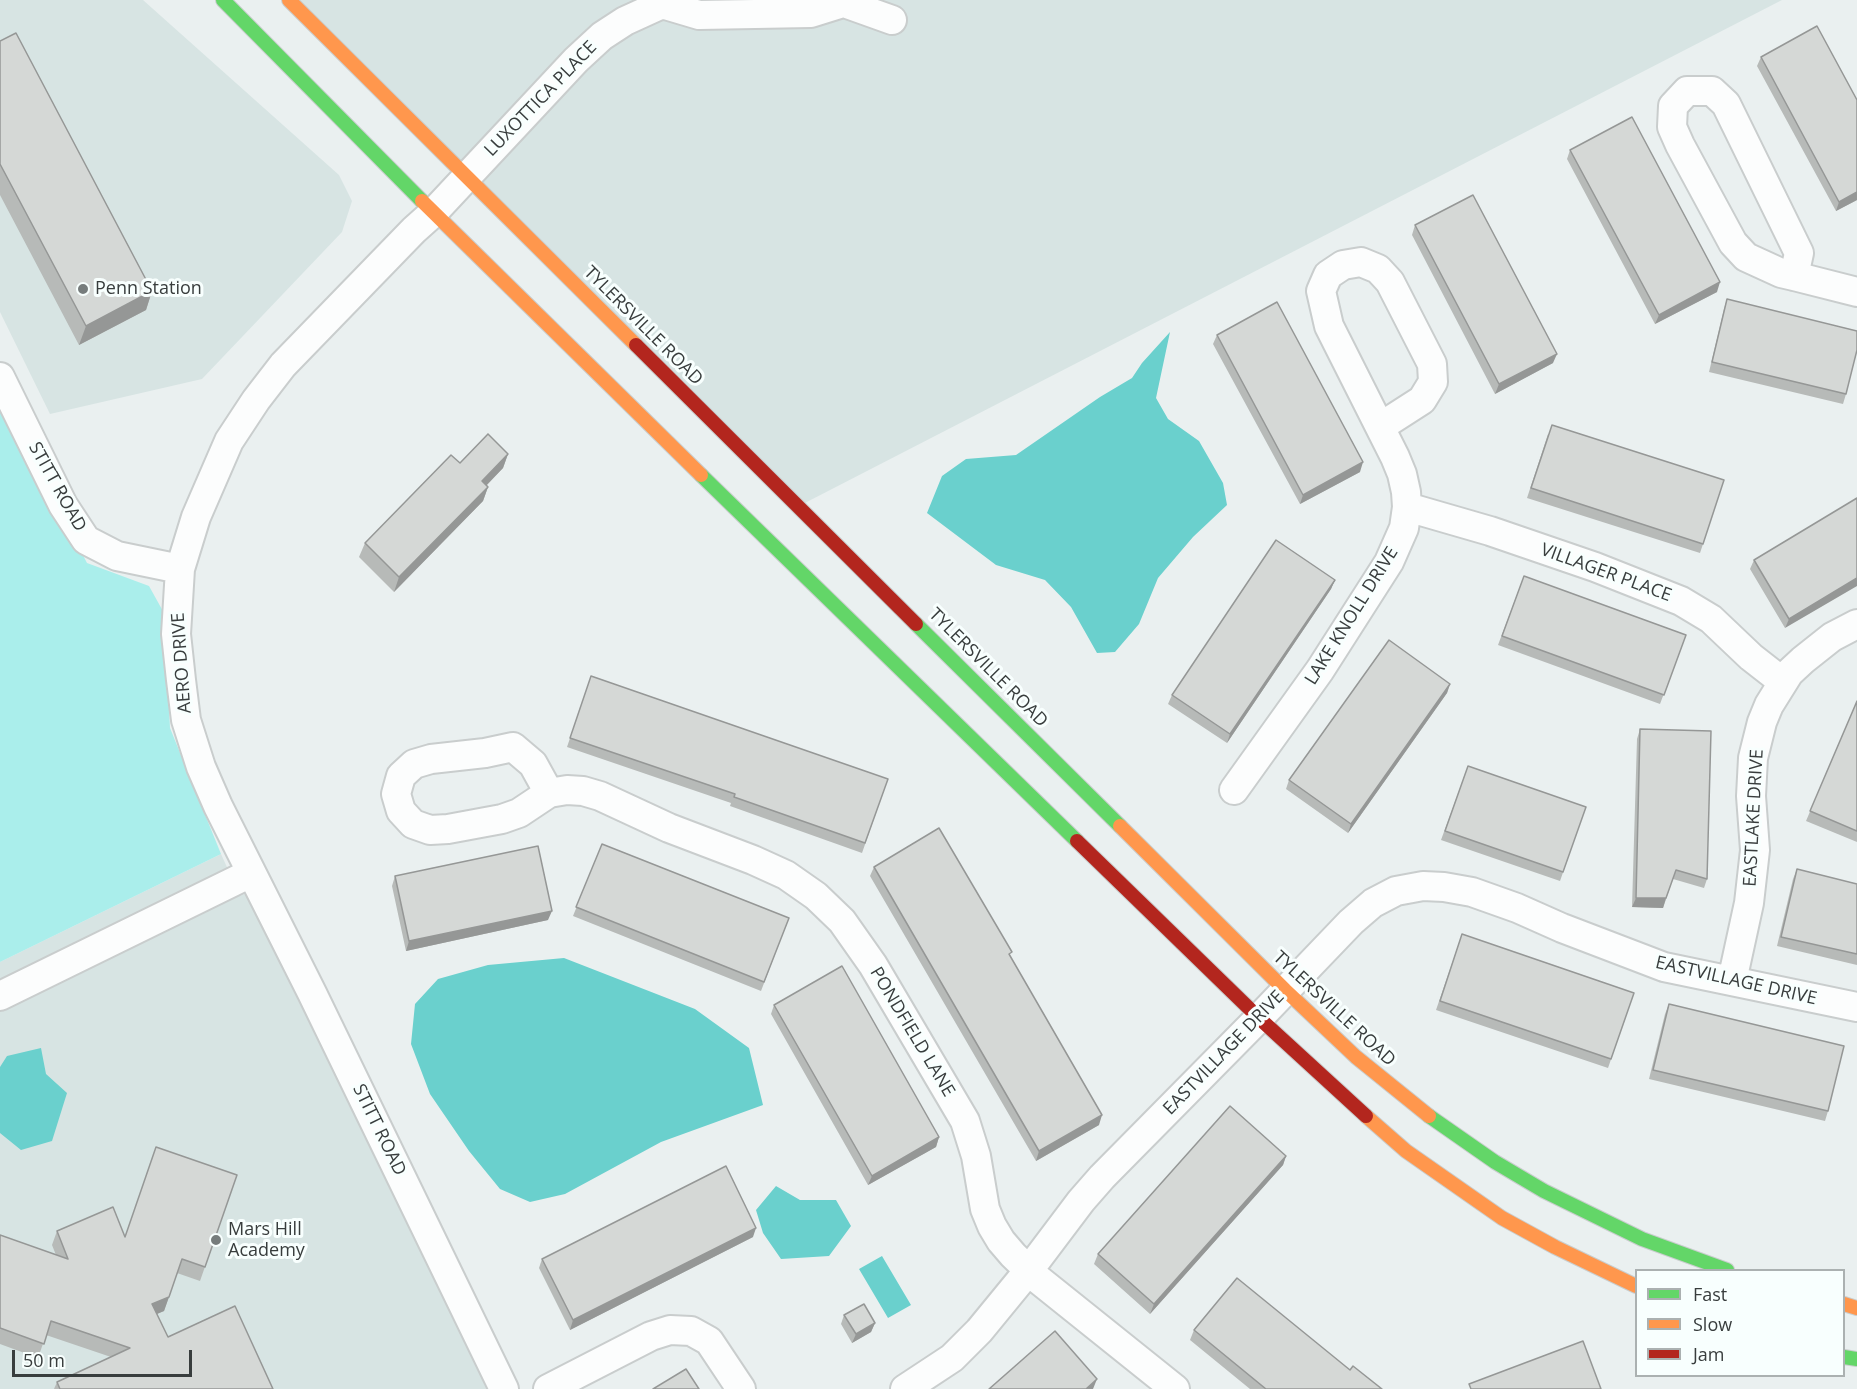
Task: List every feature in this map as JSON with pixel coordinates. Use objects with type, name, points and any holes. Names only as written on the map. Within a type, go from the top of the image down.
[{"type":"main road","points":[[223,0],[433,213],[1259,1018],[1398,1143],[1451,1184],[1502,1218],[1555,1247],[1635,1286]]},
{"type":"main road","name":"TYLERSVILLE ROAD","points":[[289,0],[1356,1057],[1409,1101],[1495,1162],[1553,1195],[1624,1230],[1724,1269]]},
{"type":"street","name":"LUXOTTICA PLACE","points":[[433,213],[576,60],[602,36],[625,21],[666,2],[699,15],[811,14],[840,2],[892,20]]},
{"type":"street","points":[[1794,276],[1799,253],[1726,104],[1712,91],[1687,91],[1673,106],[1672,127],[1732,243],[1746,257],[1781,273],[1857,292]]},
{"type":"street","name":"AERO DRIVE","points":[[251,873],[213,796],[186,720],[176,634],[180,569],[196,517],[212,478],[229,441],[256,400],[283,364],[433,213]]},
{"type":"street","name":"LAKE KNOLL DRIVE","points":[[1234,790],[1320,670],[1389,562],[1404,528],[1407,507],[1402,474],[1329,326],[1321,291],[1328,275],[1343,265],[1361,262],[1378,268],[1389,282],[1432,364],[1433,382],[1422,400],[1380,427]]},
{"type":"street","name":"STITT ROAD","points":[[0,377],[63,505],[86,540],[117,556],[180,569]]},
{"type":"street","name":"VILLAGER PLACE","points":[[1407,507],[1490,531],[1595,567],[1681,600],[1711,619],[1751,657],[1783,682]]},
{"type":"street","name":"EASTLAKE DRIVE","points":[[1732,981],[1749,903],[1755,850],[1751,796],[1753,758],[1762,722],[1783,682],[1803,660],[1832,637],[1857,624]]},
{"type":"street","points":[[513,747],[533,764],[549,793],[519,813],[502,819],[430,830],[413,824],[401,811],[396,794],[401,776],[414,764],[431,759],[485,753],[513,747]]},
{"type":"street","name":"PONDFIELD LANE","points":[[549,793],[575,791],[600,796],[669,828],[786,875],[816,896],[842,921],[896,1002],[964,1121],[971,1138],[985,1209],[992,1226],[1013,1255],[1175,1389]]},
{"type":"street","name":"STITT ROAD","points":[[251,873],[312,993],[504,1389]]},
{"type":"street","points":[[0,996],[251,873]]},
{"type":"street","name":"EASTVILLAGE DRIVE","points":[[905,1389],[952,1358],[979,1330],[1029,1270],[1102,1177],[1351,922],[1373,903],[1396,891],[1423,886],[1472,892],[1664,967],[1857,1007]]},
{"type":"street","points":[[548,1389],[651,1335],[670,1330],[691,1331],[709,1341],[741,1389]]},
{"type":"shaded area","points":[[0,0],[143,0],[339,175],[352,201],[342,232],[202,379],[50,414],[0,312]]},
{"type":"shaded area","points":[[289,0],[1782,0],[799,506]]},
{"type":"shaded area","points":[[1170,332],[1156,398],[1168,419],[1199,441],[1223,483],[1227,505],[1193,537],[1158,578],[1139,624],[1115,652],[1097,653],[1071,607],[1045,580],[996,565],[927,513],[942,476],[966,459],[1016,455],[1100,397],[1132,378],[1142,363]]},
{"type":"shaded area","points":[[0,394],[87,563],[149,586],[164,613],[170,728],[221,854],[0,962]]},
{"type":"shaded area","name":"Mars Hill Academy","points":[[221,854],[240,896],[258,888],[504,1389],[0,1389],[0,962]]},
{"type":"shaded area","points":[[564,958],[695,1009],[749,1048],[763,1105],[661,1142],[565,1194],[530,1202],[500,1189],[469,1151],[430,1094],[411,1044],[415,1004],[438,979],[488,965]]},
{"type":"shaded area","points":[[41,1048],[46,1074],[67,1093],[52,1141],[21,1150],[0,1133],[0,1067],[7,1056]]},
{"type":"shaded area","points":[[776,1186],[800,1200],[836,1200],[851,1226],[829,1256],[781,1259],[763,1233],[756,1210]]},
{"type":"shaded area","points":[[882,1256],[911,1305],[888,1318],[859,1269]]},
{"type":"building","points":[[1817,26],[1857,100],[1857,192],[1839,202],[1761,57]]},
{"type":"building","points":[[16,33],[152,291],[86,326],[0,164],[0,41]]},
{"type":"building","points":[[1632,117],[1720,282],[1659,315],[1570,150]]},
{"type":"building","points":[[1473,195],[1557,354],[1499,384],[1415,225]]},
{"type":"building","points":[[1727,299],[1857,331],[1857,350],[1846,394],[1712,362]]},
{"type":"building","points":[[1277,302],[1363,462],[1303,495],[1217,335]]},
{"type":"building","points":[[1552,425],[1724,480],[1703,544],[1531,488]]},
{"type":"building","points":[[488,434],[508,454],[482,481],[488,487],[399,577],[365,543],[451,455],[460,463]]},
{"type":"building","points":[[1857,498],[1857,578],[1789,619],[1754,560]]},
{"type":"building","points":[[1276,540],[1335,580],[1230,734],[1172,695]]},
{"type":"building","points":[[1524,576],[1686,635],[1664,695],[1502,636]]},
{"type":"building","points":[[1389,640],[1450,684],[1351,824],[1289,780]]},
{"type":"building","points":[[591,676],[888,779],[865,843],[734,797],[735,794],[570,738]]},
{"type":"building","points":[[1857,701],[1857,831],[1810,811]]},
{"type":"building","points":[[1640,729],[1711,731],[1707,879],[1676,870],[1666,898],[1636,898]]},
{"type":"building","points":[[1468,766],[1586,807],[1563,872],[1445,831]]},
{"type":"building","points":[[939,828],[1012,952],[1009,954],[1102,1115],[1039,1151],[874,867]]},
{"type":"building","points":[[602,844],[789,918],[764,982],[576,907]]},
{"type":"building","points":[[538,846],[552,911],[409,941],[395,876]]},
{"type":"building","points":[[1797,869],[1857,884],[1857,954],[1781,937]]},
{"type":"building","points":[[1462,934],[1634,993],[1611,1059],[1440,1001]]},
{"type":"building","points":[[842,966],[939,1137],[872,1176],[774,1005]]},
{"type":"building","points":[[1669,1004],[1844,1046],[1828,1111],[1653,1070]]},
{"type":"building","points":[[1230,1106],[1286,1156],[1154,1304],[1098,1254]]},
{"type":"building","name":"Mars Hill Academy","points":[[156,1147],[237,1175],[205,1267],[182,1259],[169,1297],[152,1304],[168,1337],[235,1306],[273,1389],[60,1389],[57,1382],[130,1348],[51,1321],[44,1344],[0,1328],[0,1235],[68,1259],[57,1231],[113,1207],[125,1237]]},
{"type":"building","points":[[726,1166],[756,1228],[573,1320],[542,1259]]},
{"type":"building","points":[[1237,1278],[1350,1370],[1353,1366],[1382,1389],[1266,1389],[1194,1330]]},
{"type":"building","points":[[864,1304],[875,1323],[856,1334],[844,1315]]},
{"type":"building","points":[[1055,1331],[1097,1379],[1086,1389],[989,1389]]},
{"type":"building","points":[[1583,1341],[1601,1389],[1471,1389],[1469,1384]]},
{"type":"building","points":[[686,1369],[699,1389],[653,1389]]},
{"type":"traffic: fast","points":[[223,0],[422,201]]},
{"type":"traffic: fast","points":[[701,475],[1077,841]]},
{"type":"traffic: fast","points":[[916,624],[1120,826]]},
{"type":"traffic: fast","points":[[1429,1116],[1495,1162],[1544,1191],[1642,1239],[1724,1269]]},
{"type":"traffic: fast","points":[[1845,1357],[1857,1359]]},
{"type":"traffic: slow","points":[[289,0],[636,345]]},
{"type":"traffic: slow","points":[[422,201],[701,475]]},
{"type":"traffic: slow","points":[[1120,826],[1356,1057],[1429,1116]]},
{"type":"traffic: slow","points":[[1366,1116],[1406,1151],[1502,1218],[1555,1247],[1635,1286]]},
{"type":"traffic: slow","points":[[1845,1304],[1857,1308]]},
{"type":"traffic: jam","points":[[636,345],[916,624]]},
{"type":"traffic: jam","points":[[1077,841],[1259,1018],[1366,1116]]},
{"type":"place","name":"Penn Station","points":[[83,289]]},
{"type":"place","name":"Mars Hill Academy","points":[[216,1240]]}]
